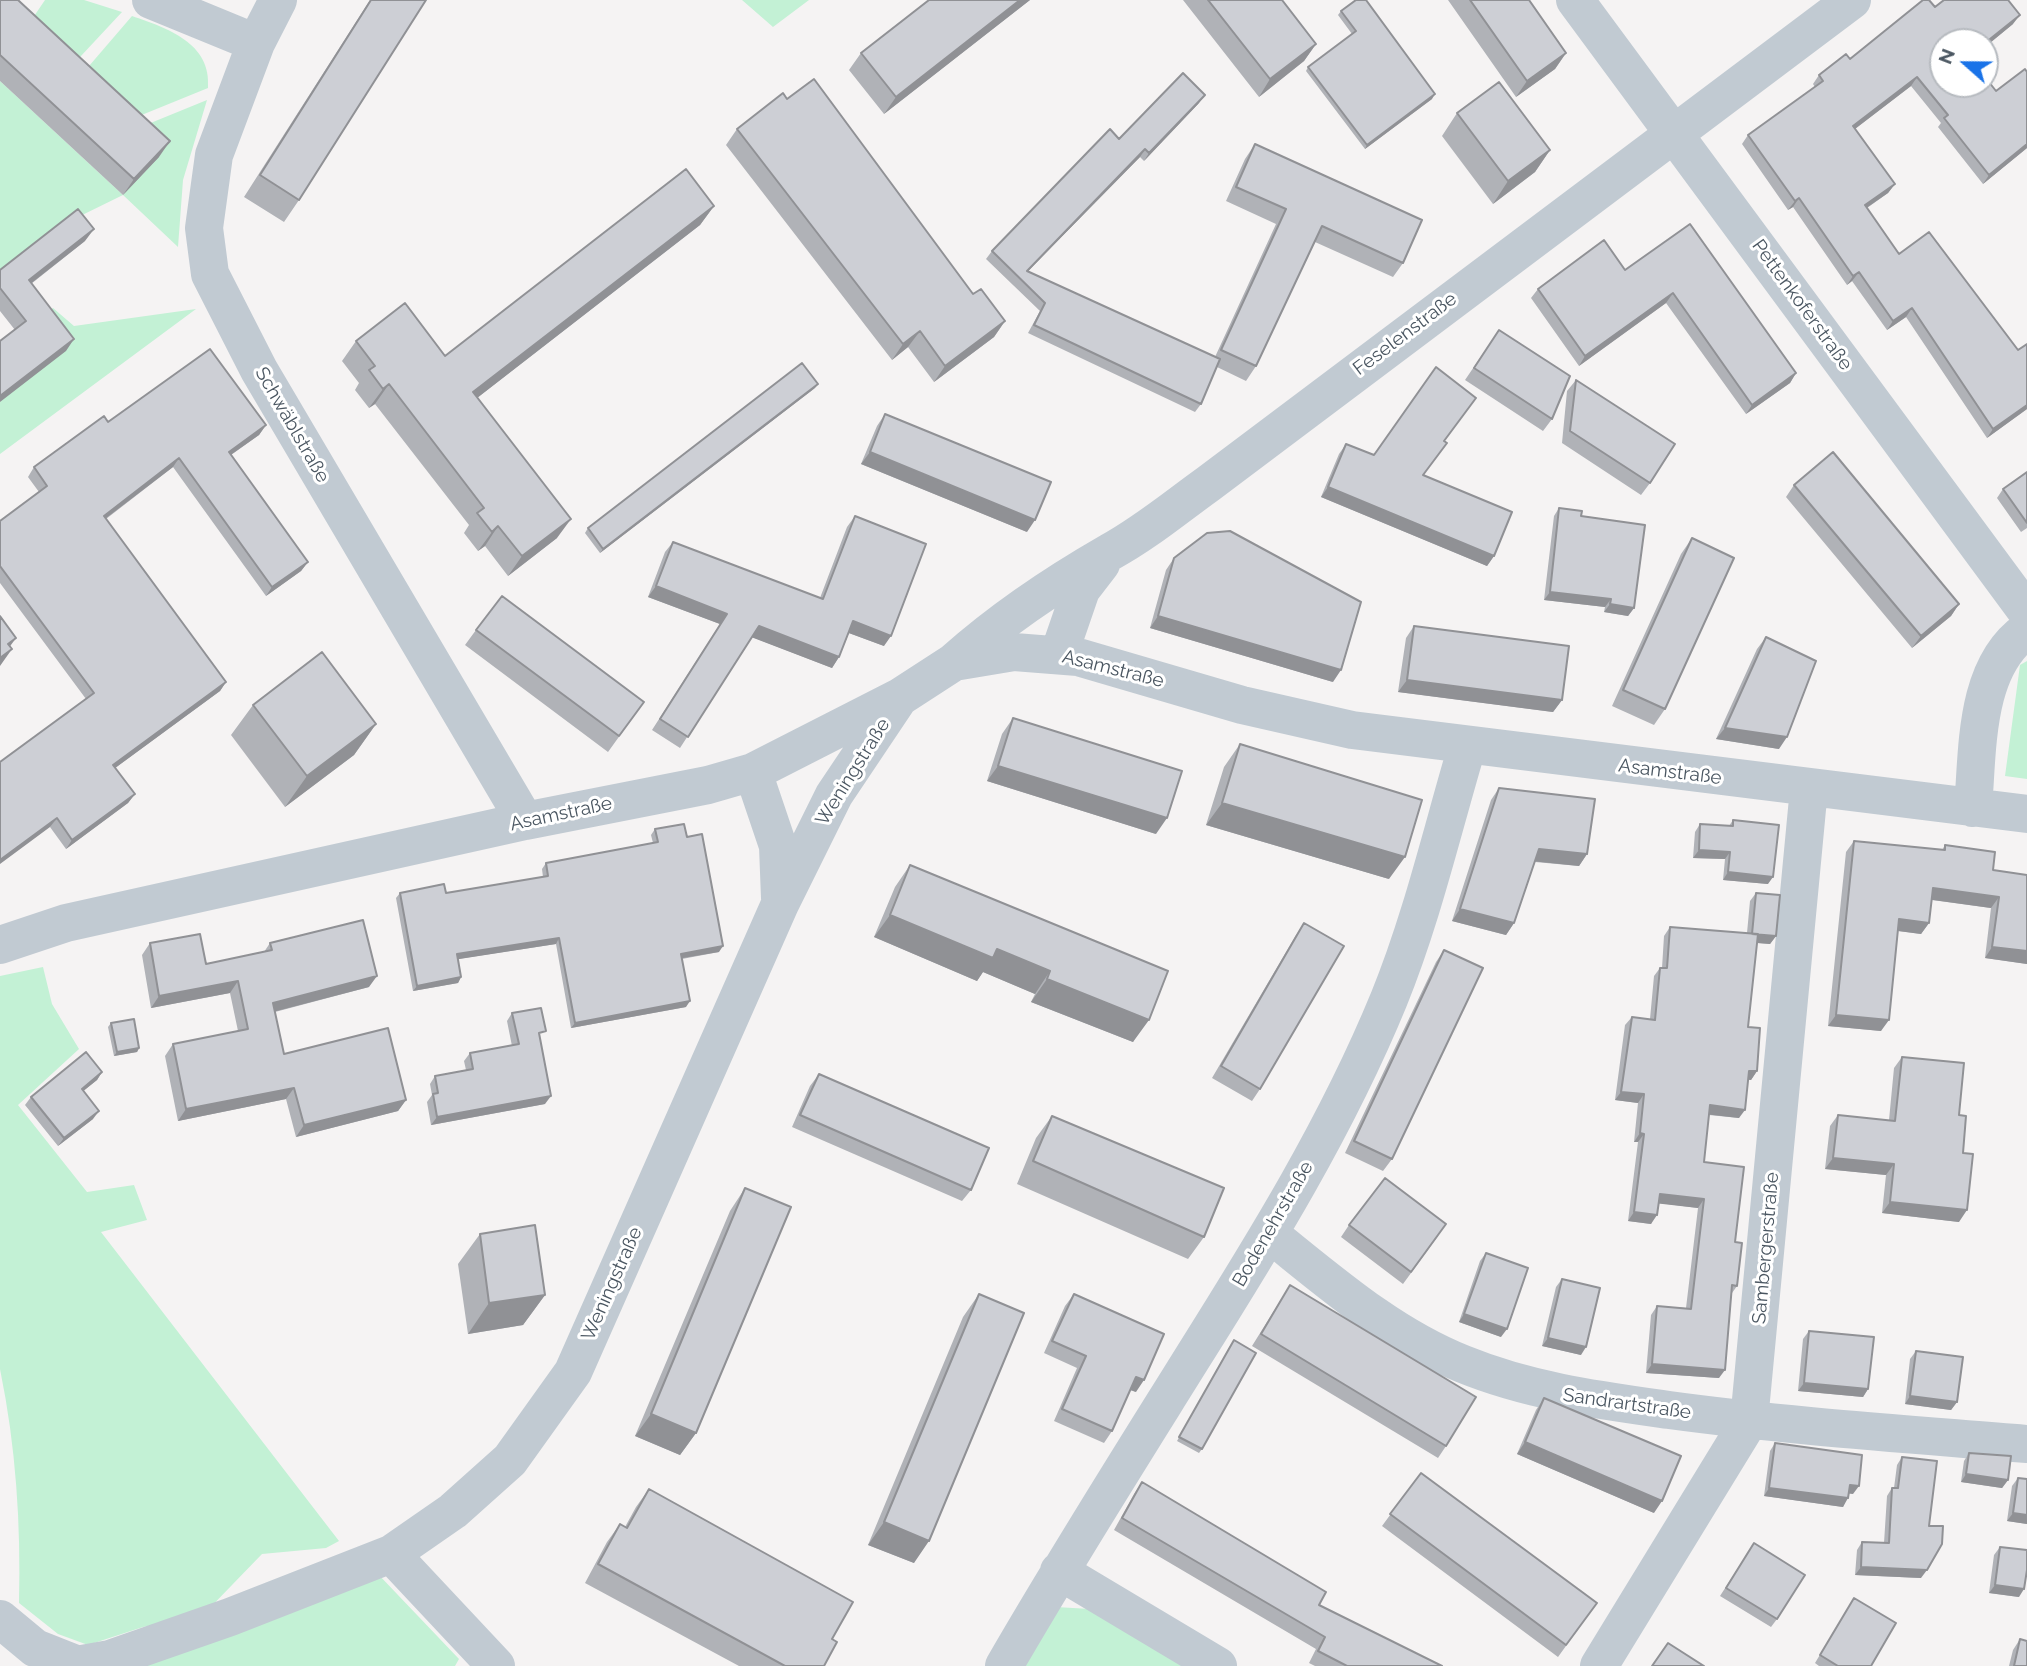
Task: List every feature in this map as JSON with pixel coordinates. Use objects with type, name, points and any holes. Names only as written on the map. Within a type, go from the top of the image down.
[{"type":"street","points":[[151,0],[256,43]]},
{"type":"street","name":"Schwäblstraße","points":[[278,0],[256,43],[214,155],[204,228],[210,274],[259,370],[526,821]]},
{"type":"street","name":"Pettenkoferstraße","points":[[1575,0],[2027,612]]},
{"type":"street","name":"Feselenstraße","points":[[954,662],[979,640],[1087,564],[1111,552],[1208,484],[1852,0]]},
{"type":"street","points":[[1059,654],[1081,590],[1111,552]]},
{"type":"street","points":[[1973,808],[1985,696],[1995,666],[2014,639],[2027,630]]},
{"type":"street","name":"Asamstraße","points":[[0,946],[66,923],[526,821],[694,789],[752,772],[900,696],[954,662],[1014,652],[1078,657],[1242,705],[1352,730],[1466,747],[2027,814]]},
{"type":"street","name":"Weningstraße","points":[[0,1619],[36,1648],[90,1664],[230,1618],[391,1554],[453,1511],[510,1460],[573,1372],[780,904],[834,795],[900,696]]},
{"type":"street","name":"Bodenehrstraße","points":[[1004,1666],[1059,1571],[1270,1234],[1351,1082],[1389,999],[1422,904],[1466,747]]},
{"type":"street","points":[[752,772],[778,846],[782,875],[780,904]]},
{"type":"street","name":"Sambergerstraße","points":[[1599,1666],[1749,1421],[1809,788]]},
{"type":"street","name":"Asamstraße","points":[[0,922],[66,923]]},
{"type":"street","name":"Sandrartstraße","points":[[1270,1234],[1369,1312],[1410,1338],[1461,1363],[1555,1394],[1749,1421],[2027,1444]]},
{"type":"street","points":[[391,1554],[496,1666]]},
{"type":"street","points":[[1059,1571],[1218,1666]]},
{"type":"green space","points":[[45,0],[84,0],[122,12],[67,71],[24,31]]},
{"type":"green space","points":[[742,0],[809,0],[773,27]]},
{"type":"green space","points":[[132,16],[172,32],[195,49],[203,59],[208,88],[122,123],[77,80]]},
{"type":"green space","points":[[0,81],[123,195],[70,221],[0,276]]},
{"type":"green space","points":[[207,100],[183,180],[178,247],[123,195],[131,131]]},
{"type":"green space","points":[[53,308],[74,326],[196,309],[0,454],[0,402],[39,317]]},
{"type":"green space","points":[[2027,661],[2027,779],[2005,776],[2020,665]]},
{"type":"green space","points":[[43,967],[52,1004],[79,1049],[18,1105],[87,1192],[134,1185],[147,1220],[101,1232],[339,1541],[326,1548],[262,1554],[202,1616],[143,1627],[88,1645],[58,1634],[19,1603],[16,1486],[0,1369],[0,976]]},
{"type":"green space","points":[[377,1573],[459,1659],[455,1666],[136,1666]]},
{"type":"green space","points":[[1056,1607],[1090,1609],[1186,1666],[1021,1666]]},
{"type":"building","points":[[0,0],[18,0],[170,141],[134,179],[0,55]]},
{"type":"building","points":[[371,0],[426,0],[299,200],[260,175]]},
{"type":"building","points":[[929,0],[1020,0],[896,97],[861,53]]},
{"type":"building","points":[[1208,0],[1282,0],[1316,44],[1270,79]]},
{"type":"building","points":[[1356,0],[1366,0],[1435,94],[1367,145],[1308,67],[1356,31],[1341,11]]},
{"type":"building","points":[[1470,0],[1529,0],[1566,53],[1527,81]]},
{"type":"building","points":[[1923,0],[1929,0],[1935,7],[1944,0],[2008,0],[2020,15],[1999,32],[1999,28],[1929,28],[1929,92],[1917,77],[1853,126],[1895,184],[1865,205],[1899,254],[1929,232],[2018,350],[2027,344],[2027,405],[1993,429],[1912,308],[1893,321],[1859,272],[1853,276],[1799,198],[1795,201],[1748,135],[1823,81],[1819,75],[1846,54],[1850,59]]},
{"type":"building","points":[[2025,69],[2027,72],[2027,144],[1989,175],[1944,118],[1948,115],[1934,98],[1999,98],[1999,89]]},
{"type":"building","points":[[1183,73],[1205,95],[1149,153],[1145,149],[1027,271],[1220,359],[1201,404],[1034,325],[1045,303],[992,251],[1110,129],[1119,139]]},
{"type":"building","points":[[814,79],[973,294],[981,289],[1005,321],[945,366],[920,331],[903,344],[737,129],[783,93],[787,99]]},
{"type":"building","points":[[1499,82],[1550,150],[1508,181],[1457,113]]},
{"type":"building","points":[[1255,144],[1422,220],[1403,263],[1322,226],[1256,366],[1221,350],[1286,209],[1236,187]]},
{"type":"building","points":[[686,169],[714,206],[473,392],[571,519],[522,556],[498,526],[492,532],[477,513],[484,508],[389,384],[383,389],[369,370],[375,366],[356,341],[405,303],[445,356]]},
{"type":"building","points":[[78,209],[94,229],[29,280],[74,339],[0,396],[0,341],[26,321],[0,288],[0,270]]},
{"type":"building","points":[[1690,224],[1796,373],[1752,405],[1673,293],[1585,356],[1538,289],[1604,240],[1625,270]]},
{"type":"building","points":[[1499,330],[1570,376],[1552,419],[1474,368]]},
{"type":"building","points":[[210,349],[266,425],[229,452],[308,562],[272,587],[179,458],[104,516],[226,682],[113,765],[135,794],[72,840],[57,818],[0,860],[0,762],[94,693],[0,566],[0,521],[47,486],[34,467],[104,416],[108,422]]},
{"type":"building","points":[[802,363],[818,384],[603,549],[588,528]]},
{"type":"building","points":[[1436,367],[1476,398],[1423,475],[1512,512],[1494,556],[1328,487],[1346,444],[1374,455]]},
{"type":"building","points":[[1576,380],[1675,444],[1650,483],[1570,431]]},
{"type":"building","points":[[885,414],[1051,482],[1035,520],[870,452]]},
{"type":"building","points":[[1833,452],[1959,604],[1921,636],[1794,485]]},
{"type":"building","points":[[2027,472],[2027,523],[2003,489]]},
{"type":"building","points":[[1559,508],[1582,511],[1581,516],[1645,525],[1634,608],[1610,604],[1611,599],[1550,592]]},
{"type":"building","points":[[855,516],[926,544],[891,636],[853,621],[839,657],[759,626],[688,737],[660,719],[727,614],[656,586],[673,542],[823,599]]},
{"type":"building","points":[[1230,531],[1361,602],[1341,670],[1158,616],[1174,558],[1207,533]]},
{"type":"building","points":[[1692,538],[1734,558],[1665,709],[1623,690]]},
{"type":"building","points":[[502,596],[644,702],[619,736],[476,630]]},
{"type":"building","points":[[0,616],[16,638],[8,644],[12,649],[0,658]]},
{"type":"building","points":[[1414,626],[1569,646],[1562,700],[1407,680]]},
{"type":"building","points":[[1766,637],[1816,661],[1787,737],[1725,728]]},
{"type":"building","points":[[322,652],[376,724],[307,776],[253,705]]},
{"type":"building","points":[[1013,718],[1182,771],[1167,818],[998,766]]},
{"type":"building","points":[[1240,744],[1422,800],[1405,857],[1222,803]]},
{"type":"building","points":[[1499,788],[1595,799],[1587,854],[1539,849],[1514,923],[1460,909]]},
{"type":"building","points":[[1733,820],[1779,825],[1773,877],[1728,872],[1730,852],[1699,850],[1700,824],[1733,826]]},
{"type":"building","points":[[684,824],[687,837],[702,834],[723,946],[681,954],[690,1001],[575,1023],[559,938],[457,954],[461,977],[417,986],[400,893],[444,884],[446,893],[548,876],[546,863],[658,842],[655,829]]},
{"type":"building","points":[[1854,841],[1945,850],[1945,845],[1995,852],[1993,870],[2027,875],[2027,951],[1992,947],[1999,897],[1933,888],[1929,923],[1899,919],[1889,1020],[1836,1015]]},
{"type":"building","points":[[910,865],[1168,971],[1149,1020],[1047,979],[1050,971],[997,949],[993,958],[890,915]]},
{"type":"building","points":[[1756,893],[1780,895],[1776,936],[1752,934]]},
{"type":"building","points":[[363,920],[377,976],[273,1003],[284,1054],[388,1028],[406,1100],[304,1125],[294,1088],[186,1109],[173,1044],[248,1029],[238,981],[159,996],[150,943],[200,934],[206,964],[272,950],[270,943]]},
{"type":"building","points":[[1304,923],[1344,946],[1260,1089],[1221,1066]]},
{"type":"building","points":[[1670,927],[1758,934],[1748,1027],[1760,1028],[1757,1071],[1749,1071],[1745,1110],[1710,1105],[1704,1162],[1744,1167],[1735,1242],[1742,1243],[1737,1286],[1732,1285],[1725,1370],[1652,1364],[1657,1306],[1691,1309],[1704,1199],[1660,1194],[1657,1215],[1634,1212],[1644,1134],[1640,1133],[1644,1094],[1621,1092],[1632,1017],[1655,1020],[1660,968],[1667,968]]},
{"type":"building","points":[[1444,950],[1483,968],[1392,1159],[1354,1141]]},
{"type":"building","points":[[541,1008],[546,1031],[539,1033],[551,1096],[437,1117],[433,1094],[438,1093],[435,1076],[473,1069],[470,1053],[519,1044],[512,1013]]},
{"type":"building","points":[[134,1019],[139,1048],[117,1052],[111,1023]]},
{"type":"building","points":[[86,1052],[102,1072],[82,1089],[99,1111],[64,1138],[31,1097]]},
{"type":"building","points":[[1902,1057],[1964,1063],[1959,1115],[1966,1116],[1963,1153],[1973,1154],[1967,1210],[1890,1202],[1894,1164],[1833,1158],[1838,1115],[1895,1121]]},
{"type":"building","points":[[819,1074],[989,1148],[971,1190],[800,1115]]},
{"type":"building","points":[[1052,1116],[1224,1188],[1204,1237],[1033,1161]]},
{"type":"building","points":[[1385,1178],[1446,1224],[1411,1272],[1349,1225]]},
{"type":"building","points":[[745,1188],[791,1207],[696,1433],[651,1414]]},
{"type":"building","points":[[535,1225],[545,1295],[489,1303],[480,1234]]},
{"type":"building","points":[[1486,1253],[1528,1268],[1507,1329],[1464,1314]]},
{"type":"building","points":[[1562,1279],[1600,1288],[1586,1347],[1548,1338]]},
{"type":"building","points":[[1290,1285],[1476,1397],[1446,1446],[1261,1334]]},
{"type":"building","points":[[979,1294],[1024,1313],[929,1541],[884,1522]]},
{"type":"building","points":[[1074,1294],[1164,1334],[1144,1380],[1136,1377],[1112,1431],[1062,1409],[1086,1356],[1052,1341]]},
{"type":"building","points":[[1809,1331],[1874,1337],[1868,1389],[1804,1383]]},
{"type":"building","points":[[1234,1340],[1256,1353],[1202,1449],[1179,1437]]},
{"type":"building","points":[[1916,1351],[1963,1357],[1957,1402],[1910,1396]]},
{"type":"building","points":[[1544,1398],[1681,1456],[1662,1501],[1525,1442]]},
{"type":"building","points":[[1775,1443],[1862,1455],[1859,1486],[1850,1485],[1848,1498],[1769,1488]]},
{"type":"building","points":[[1969,1453],[2011,1456],[2008,1480],[1966,1474]]},
{"type":"building","points":[[1902,1457],[1937,1461],[1929,1526],[1943,1526],[1942,1544],[1927,1570],[1861,1567],[1862,1542],[1889,1543],[1892,1488],[1898,1488]]},
{"type":"building","points":[[1421,1473],[1597,1603],[1566,1645],[1390,1514]]},
{"type":"building","points":[[2018,1478],[2027,1479],[2027,1515],[2013,1513]]},
{"type":"building","points":[[1142,1482],[1326,1592],[1319,1605],[1442,1666],[1347,1666],[1318,1651],[1325,1637],[1122,1518]]},
{"type":"building","points":[[649,1489],[853,1602],[832,1639],[837,1642],[824,1666],[785,1666],[598,1564],[620,1524],[627,1528]]},
{"type":"building","points":[[1754,1543],[1805,1575],[1777,1619],[1726,1588]]},
{"type":"building","points":[[2000,1547],[2027,1550],[2024,1589],[1995,1585]]},
{"type":"building","points":[[1854,1598],[1896,1623],[1871,1666],[1838,1666],[1820,1655]]},
{"type":"building","points":[[2020,1639],[2027,1641],[2027,1666],[2014,1666]]},
{"type":"building","points":[[1668,1643],[1704,1666],[1652,1666]]}]
